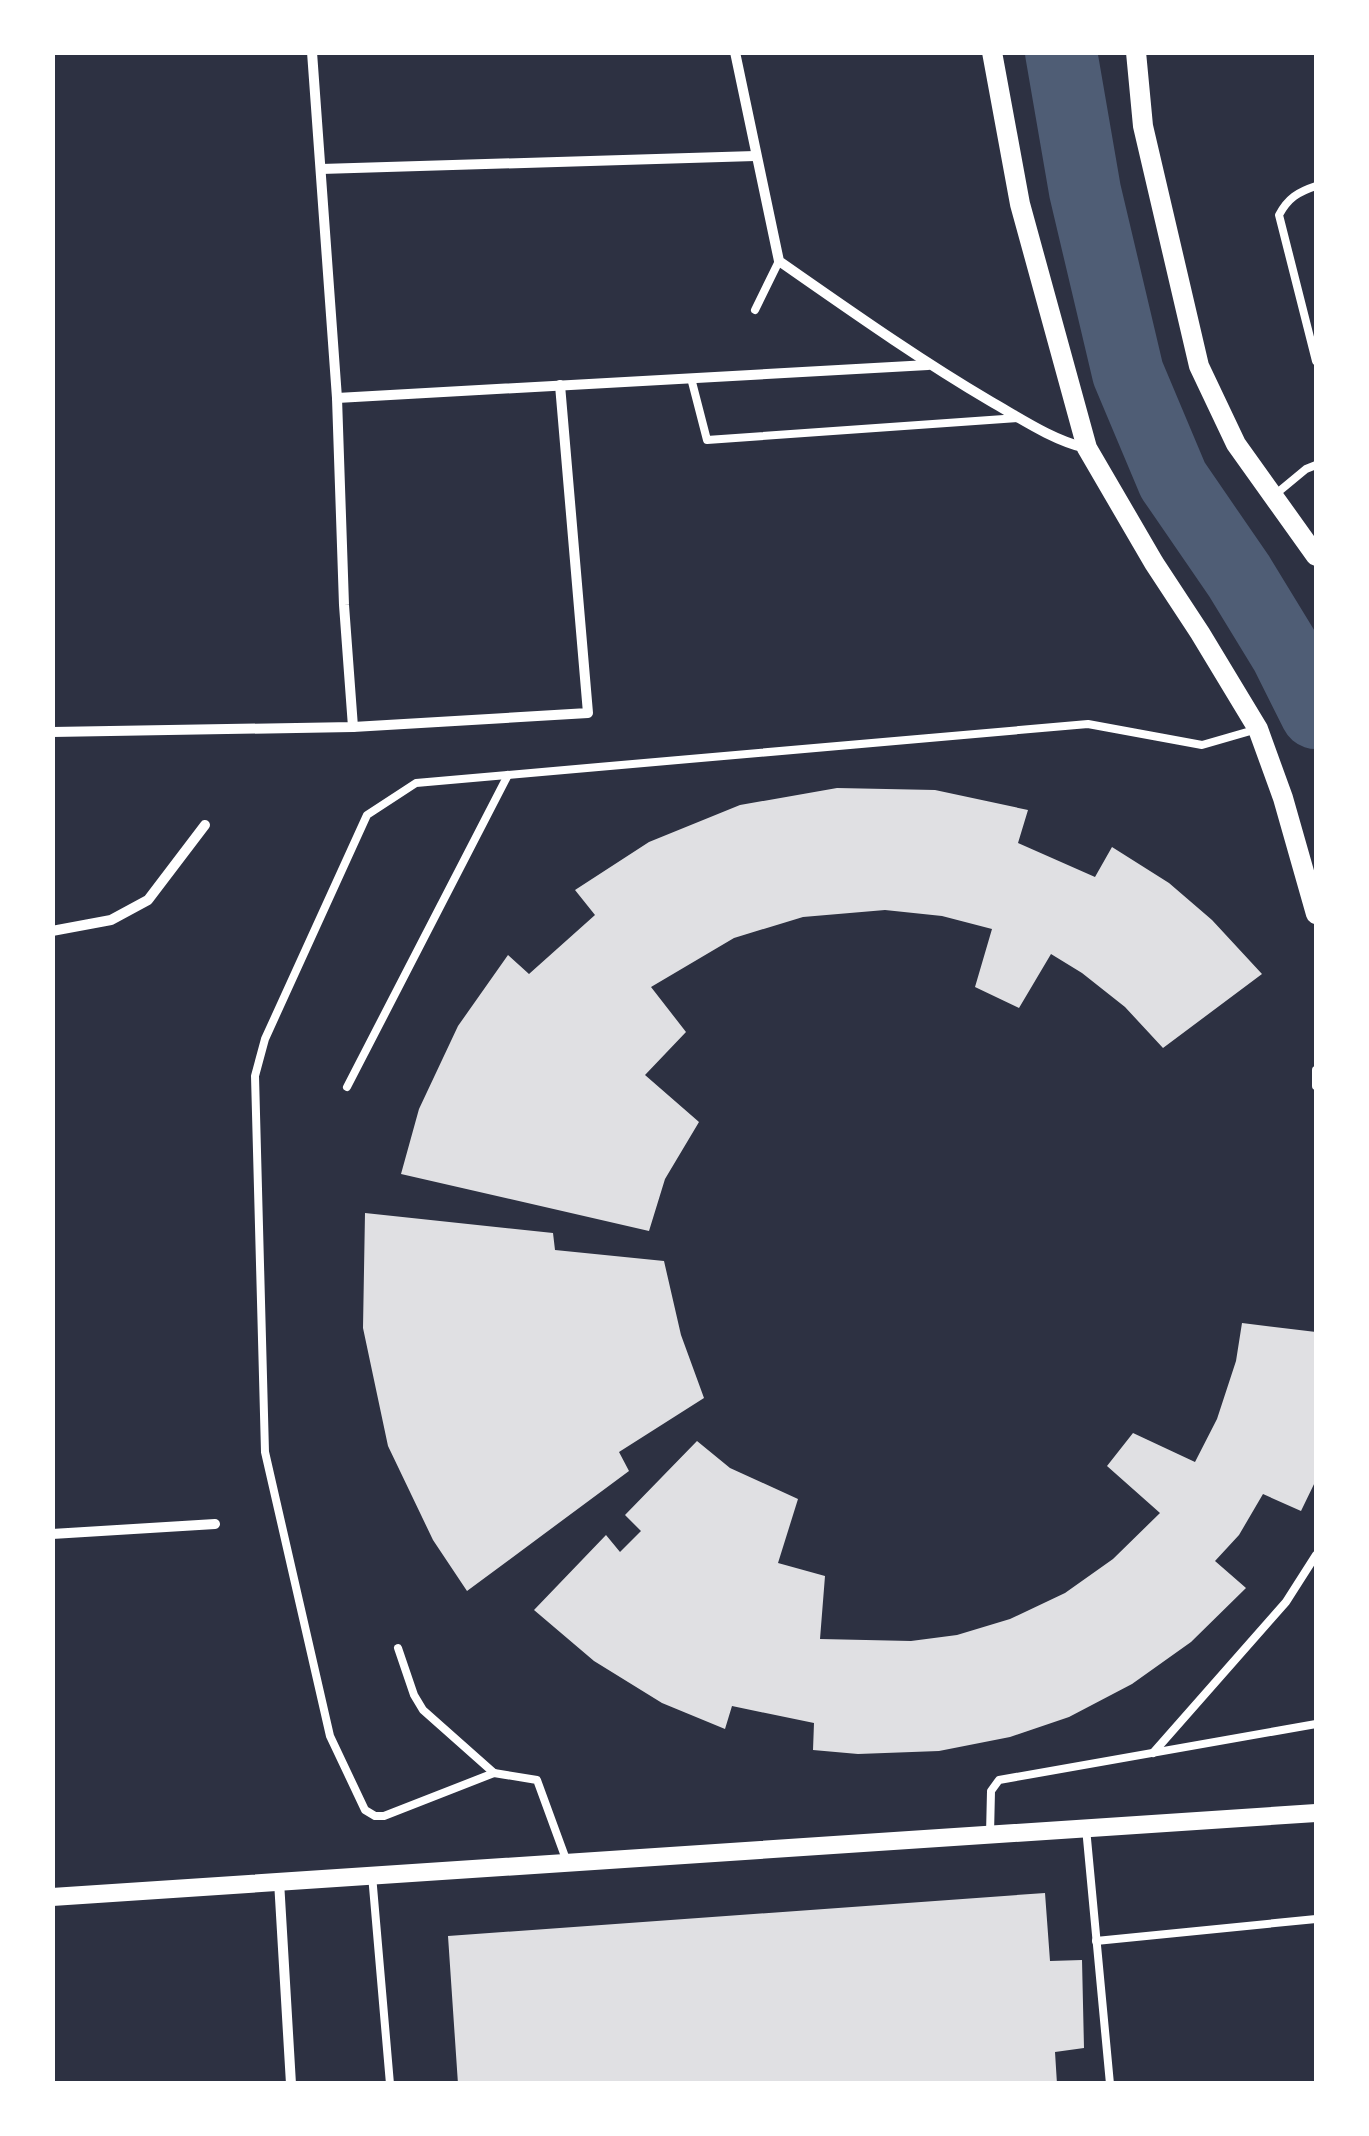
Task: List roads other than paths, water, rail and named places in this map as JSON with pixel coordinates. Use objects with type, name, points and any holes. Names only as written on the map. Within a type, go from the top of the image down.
[{"type":"main road","points":[[992,52],[1020,204],[1087,448],[1154,564],[1258,728],[1283,798],[1316,914]]},
{"type":"main road","points":[[1136,52],[1144,126],[1199,366],[1236,444],[1316,556]]},
{"type":"street","points":[[312,52],[337,398],[344,606],[353,727]]},
{"type":"street","points":[[735,52],[779,261],[928,365],[1020,418],[1087,448]]},
{"type":"street","points":[[321,169],[755,156]]},
{"type":"street","points":[[337,398],[928,365]]},
{"type":"street","points":[[52,732],[353,727],[588,712],[560,385]]},
{"type":"street","points":[[52,931],[112,920],[148,900],[205,825]]},
{"type":"street","points":[[52,1534],[215,1524]]},
{"type":"street","points":[[52,1896],[1316,1813]]},
{"type":"street","points":[[279,1881],[290,2084]]},
{"type":"lane","points":[[1316,186],[1286,201],[1279,215],[1316,362]]},
{"type":"lane","points":[[755,310],[779,261]]},
{"type":"lane","points":[[691,378],[707,440],[1020,418]]},
{"type":"lane","points":[[1273,496],[1316,465]]},
{"type":"lane","points":[[567,1862],[537,1780],[494,1774],[384,1816],[364,1810],[330,1736],[266,1452],[255,1076],[265,1040],[367,816],[416,783],[1088,724],[1202,745],[1258,728]]},
{"type":"lane","points":[[347,1087],[508,775]]},
{"type":"lane","points":[[1316,1070],[1316,1086]]},
{"type":"lane","points":[[1153,1753],[1286,1602],[1316,1555]]},
{"type":"lane","points":[[398,1648],[423,1710],[494,1774]]},
{"type":"lane","points":[[990,1834],[991,1791],[998,1780],[1316,1724]]},
{"type":"lane","points":[[1086,1828],[1110,2084]]},
{"type":"lane","points":[[372,1875],[390,2084]]},
{"type":"lane","points":[[1096,1941],[1316,1919]]},
{"type":"waterway","points":[[1061,52],[1085,191],[1128,373],[1173,480],[1239,576],[1286,653],[1316,713]]}]
